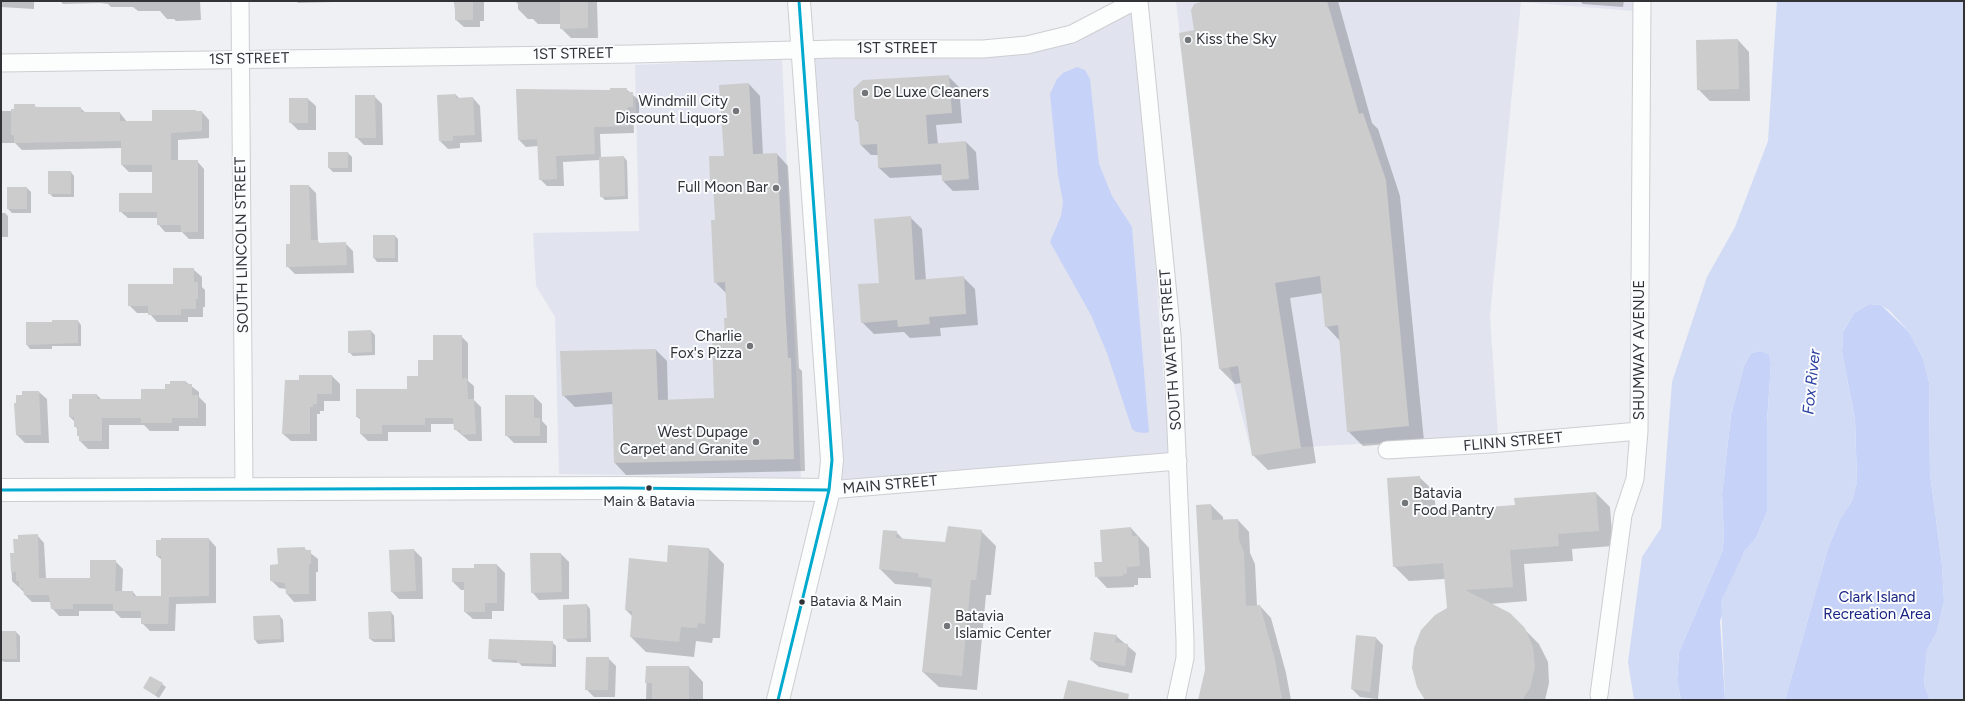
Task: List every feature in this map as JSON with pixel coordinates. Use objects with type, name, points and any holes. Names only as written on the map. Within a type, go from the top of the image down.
[{"type":"main road","points":[[778,700],[829,490],[832,460],[799,1]]},
{"type":"main road","name":"MAIN STREET","points":[[1,490],[705,488],[829,490]]},
{"type":"street","name":"SOUTH LINCOLN STREET","points":[[240,1],[244,489]]},
{"type":"street","name":"1ST STREET","points":[[1,63],[802,50],[983,49],[1027,45],[1072,34],[1135,1]]},
{"type":"street","name":"SOUTH WATER STREET","points":[[1139,1],[1172,336],[1185,640],[1185,658],[1176,700]]},
{"type":"street","name":"SHUMWAY AVENUE","points":[[1599,695],[1623,515],[1635,479],[1639,431],[1642,1]]},
{"type":"street","name":"FLINN STREET","points":[[1387,450],[1489,444],[1639,431]]},
{"type":"street","name":"MAIN STREET","points":[[829,490],[1178,461]]},
{"type":"shaded area","points":[[1176,1],[1634,1],[1634,11],[1521,2],[1490,316],[1498,436],[1251,450],[1228,363],[1204,249]]},
{"type":"shaded area","points":[[1137,10],[1169,456],[840,485],[810,57],[1076,40]]},
{"type":"shaded area","points":[[782,58],[801,478],[559,474],[555,317],[536,286],[533,233],[639,231],[635,65]]},
{"type":"green space","points":[[1077,67],[1085,70],[1090,79],[1099,164],[1112,196],[1132,227],[1149,432],[1145,433],[1136,432],[1132,429],[1107,353],[1091,315],[1050,242],[1061,216],[1063,202],[1058,175],[1050,94],[1057,79],[1063,73]]},
{"type":"green space","name":"Clark Island Recreation Area","points":[[1869,304],[1881,305],[1909,332],[1923,358],[1929,382],[1930,473],[1942,564],[1944,601],[1937,632],[1927,650],[1924,684],[1930,700],[1785,700],[1828,548],[1840,519],[1852,501],[1857,482],[1855,420],[1842,352],[1843,332],[1854,313]]},
{"type":"green space","points":[[1761,351],[1769,354],[1771,364],[1767,422],[1767,512],[1756,538],[1744,552],[1720,621],[1725,700],[1681,700],[1677,680],[1679,652],[1722,552],[1724,539],[1722,494],[1731,415],[1744,366],[1751,353]]},
{"type":"water","name":"Fox River","points":[[1777,1],[1964,1],[1964,700],[1930,700],[1924,684],[1927,650],[1937,631],[1944,601],[1942,564],[1930,473],[1929,382],[1923,358],[1909,332],[1890,311],[1881,305],[1869,304],[1854,313],[1843,332],[1842,352],[1855,420],[1857,482],[1852,501],[1840,519],[1828,548],[1785,700],[1725,700],[1721,601],[1744,552],[1756,538],[1767,512],[1767,422],[1771,364],[1769,354],[1761,351],[1751,353],[1744,366],[1731,415],[1722,494],[1724,539],[1722,552],[1679,652],[1677,680],[1681,700],[1634,700],[1628,662],[1642,557],[1661,528],[1672,382],[1707,277],[1735,227],[1768,141]]},
{"type":"building","points":[[455,1],[473,1],[473,20],[455,20]]},
{"type":"building","points":[[560,1],[588,1],[588,28],[560,29]]},
{"type":"building","points":[[1204,1],[1327,1],[1359,114],[1363,113],[1386,180],[1409,426],[1347,432],[1338,325],[1325,327],[1320,276],[1275,283],[1301,448],[1252,456],[1238,366],[1219,369],[1179,33],[1194,30],[1191,10],[1194,4]]},
{"type":"building","points":[[1738,39],[1739,89],[1697,90],[1696,40]]},
{"type":"building","points":[[949,75],[952,113],[926,115],[928,144],[966,141],[969,179],[942,181],[941,164],[878,168],[877,144],[860,145],[858,120],[855,120],[853,89],[863,80]]},
{"type":"building","points":[[749,83],[753,154],[777,153],[788,358],[791,358],[794,459],[614,463],[612,392],[562,396],[560,351],[656,349],[658,400],[714,398],[712,338],[725,338],[724,318],[727,318],[725,282],[714,283],[711,220],[715,220],[713,182],[710,182],[709,156],[724,156],[719,85]]},
{"type":"building","points":[[610,88],[627,88],[627,92],[633,92],[633,107],[627,107],[628,126],[594,127],[595,154],[556,156],[557,179],[539,180],[537,139],[518,140],[516,89],[610,90]]},
{"type":"building","points":[[456,94],[456,98],[473,97],[475,135],[453,136],[453,141],[439,141],[437,95]]},
{"type":"building","points":[[355,95],[375,95],[376,138],[355,138]]},
{"type":"building","points":[[289,98],[308,98],[308,123],[289,123]]},
{"type":"building","points":[[14,104],[35,104],[35,107],[81,107],[81,112],[120,112],[120,121],[152,121],[152,110],[202,111],[202,131],[171,133],[171,160],[198,160],[198,232],[181,232],[181,225],[157,225],[157,212],[119,212],[119,193],[152,193],[152,165],[121,165],[121,141],[14,143],[14,135],[11,135],[11,109],[14,109]]},
{"type":"building","points":[[328,152],[348,152],[348,168],[328,168]]},
{"type":"building","points":[[624,156],[625,196],[600,197],[599,157]]},
{"type":"building","points":[[48,171],[71,171],[71,194],[48,194]]},
{"type":"building","points":[[290,185],[309,185],[311,240],[318,240],[318,243],[346,242],[347,265],[286,267],[286,244],[290,244]]},
{"type":"building","points":[[7,187],[27,187],[27,209],[7,209]]},
{"type":"building","points":[[911,216],[915,280],[964,276],[966,314],[929,317],[930,324],[898,327],[897,320],[861,323],[858,284],[879,283],[874,219]]},
{"type":"building","points":[[373,235],[395,235],[395,258],[373,258]]},
{"type":"building","points":[[173,268],[194,268],[194,282],[198,282],[198,299],[196,299],[196,309],[181,309],[181,315],[148,315],[148,306],[128,306],[128,284],[173,284]]},
{"type":"building","points":[[52,320],[78,320],[78,343],[26,345],[26,322],[52,322]]},
{"type":"building","points":[[371,330],[372,352],[348,353],[348,331]]},
{"type":"building","points":[[433,335],[462,335],[462,379],[467,378],[468,399],[474,399],[476,434],[461,435],[460,430],[454,430],[453,418],[425,418],[425,425],[382,425],[382,434],[360,434],[360,417],[356,417],[356,389],[407,389],[407,376],[418,376],[418,360],[433,360]]},
{"type":"building","points":[[299,375],[332,375],[332,394],[317,394],[317,404],[313,404],[313,407],[310,407],[310,434],[282,434],[285,380],[299,380]]},
{"type":"building","points":[[170,381],[186,381],[186,384],[192,384],[192,395],[198,395],[198,418],[172,418],[172,423],[141,423],[141,418],[102,418],[102,441],[79,441],[79,436],[77,436],[77,427],[74,427],[74,417],[69,417],[69,399],[72,399],[72,394],[97,394],[97,399],[141,399],[141,389],[165,389],[165,384],[170,384]]},
{"type":"building","points":[[22,391],[39,391],[41,435],[16,435],[14,403],[16,403],[16,395],[22,395]]},
{"type":"building","points":[[505,395],[534,395],[534,418],[540,418],[540,436],[505,436]]},
{"type":"building","points":[[1420,476],[1422,512],[1515,505],[1514,498],[1596,492],[1599,531],[1558,534],[1559,546],[1510,550],[1513,587],[1465,590],[1510,613],[1525,628],[1533,647],[1535,667],[1530,688],[1522,700],[1425,700],[1417,687],[1412,668],[1414,648],[1421,630],[1435,615],[1447,608],[1443,563],[1393,567],[1387,478]]},
{"type":"building","points":[[1211,504],[1212,520],[1238,519],[1239,540],[1244,552],[1246,606],[1260,605],[1275,660],[1282,700],[1198,700],[1205,670],[1196,505]]},
{"type":"building","name":"Batavia Islamic Center","points":[[948,526],[982,530],[976,580],[971,580],[962,676],[922,672],[932,579],[918,577],[918,573],[879,569],[883,530],[897,531],[896,538],[945,542]]},
{"type":"building","points":[[1131,527],[1132,536],[1138,536],[1140,566],[1127,567],[1127,574],[1123,574],[1123,576],[1095,577],[1094,562],[1102,562],[1100,530]]},
{"type":"building","points":[[38,534],[39,578],[90,578],[90,560],[116,560],[115,591],[133,591],[133,596],[161,596],[161,556],[156,556],[156,540],[161,540],[161,538],[209,538],[209,596],[169,597],[168,624],[141,624],[141,611],[113,611],[113,604],[73,604],[73,609],[51,609],[49,595],[24,595],[23,588],[19,588],[19,581],[16,581],[16,572],[11,572],[10,553],[14,553],[13,539],[18,539],[18,535]]},
{"type":"building","points":[[668,545],[709,548],[705,624],[698,623],[697,628],[681,627],[679,642],[630,637],[632,611],[625,610],[629,558],[667,562]]},
{"type":"building","points":[[305,547],[305,550],[311,550],[311,564],[309,564],[309,594],[286,594],[285,583],[270,581],[270,565],[278,564],[277,548]]},
{"type":"building","points":[[414,549],[416,591],[391,592],[389,550]]},
{"type":"building","points":[[530,553],[561,553],[562,592],[531,593]]},
{"type":"building","points":[[474,564],[497,564],[497,603],[485,603],[485,612],[464,612],[464,582],[452,582],[452,568],[474,568]]},
{"type":"building","points":[[587,604],[587,638],[563,639],[563,605]]},
{"type":"building","points":[[391,611],[392,639],[369,639],[368,612]]},
{"type":"building","points":[[280,615],[281,639],[254,640],[253,616]]},
{"type":"building","points":[[1,631],[16,631],[17,659],[1,659]]},
{"type":"building","points":[[1094,632],[1117,635],[1115,642],[1128,644],[1125,666],[1090,660]]},
{"type":"building","points":[[1356,635],[1376,637],[1370,692],[1351,689]]},
{"type":"building","points":[[489,639],[553,641],[552,664],[517,663],[517,660],[488,659]]},
{"type":"building","points":[[586,657],[609,657],[608,690],[585,690]]},
{"type":"building","points":[[646,666],[689,666],[689,700],[652,700],[652,683],[645,683]]},
{"type":"building","points":[[150,676],[163,683],[155,695],[143,688]]},
{"type":"building","points":[[1068,680],[1129,694],[1128,700],[1063,700]]},
{"type":"transit line","points":[[778,700],[829,490],[832,460],[799,1]]},
{"type":"transit line","points":[[1,490],[622,488],[829,490]]},
{"type":"place","name":"Kiss the Sky","points":[[1188,40]]},
{"type":"place","name":"De Luxe Cleaners","points":[[865,93]]},
{"type":"place","name":"Windmill City Discount Liquors","points":[[736,111]]},
{"type":"place","name":"Full Moon Bar","points":[[776,188]]},
{"type":"place","name":"Charlie Fox's Pizza","points":[[750,346]]},
{"type":"place","name":"West Dupage Carpet and Granite","points":[[756,442]]},
{"type":"place","name":"Main & Batavia","points":[[649,488]]},
{"type":"place","name":"Batavia Food Pantry","points":[[1405,503]]},
{"type":"place","name":"Batavia & Main","points":[[802,602]]},
{"type":"place","name":"Batavia Islamic Center","points":[[947,626]]}]
